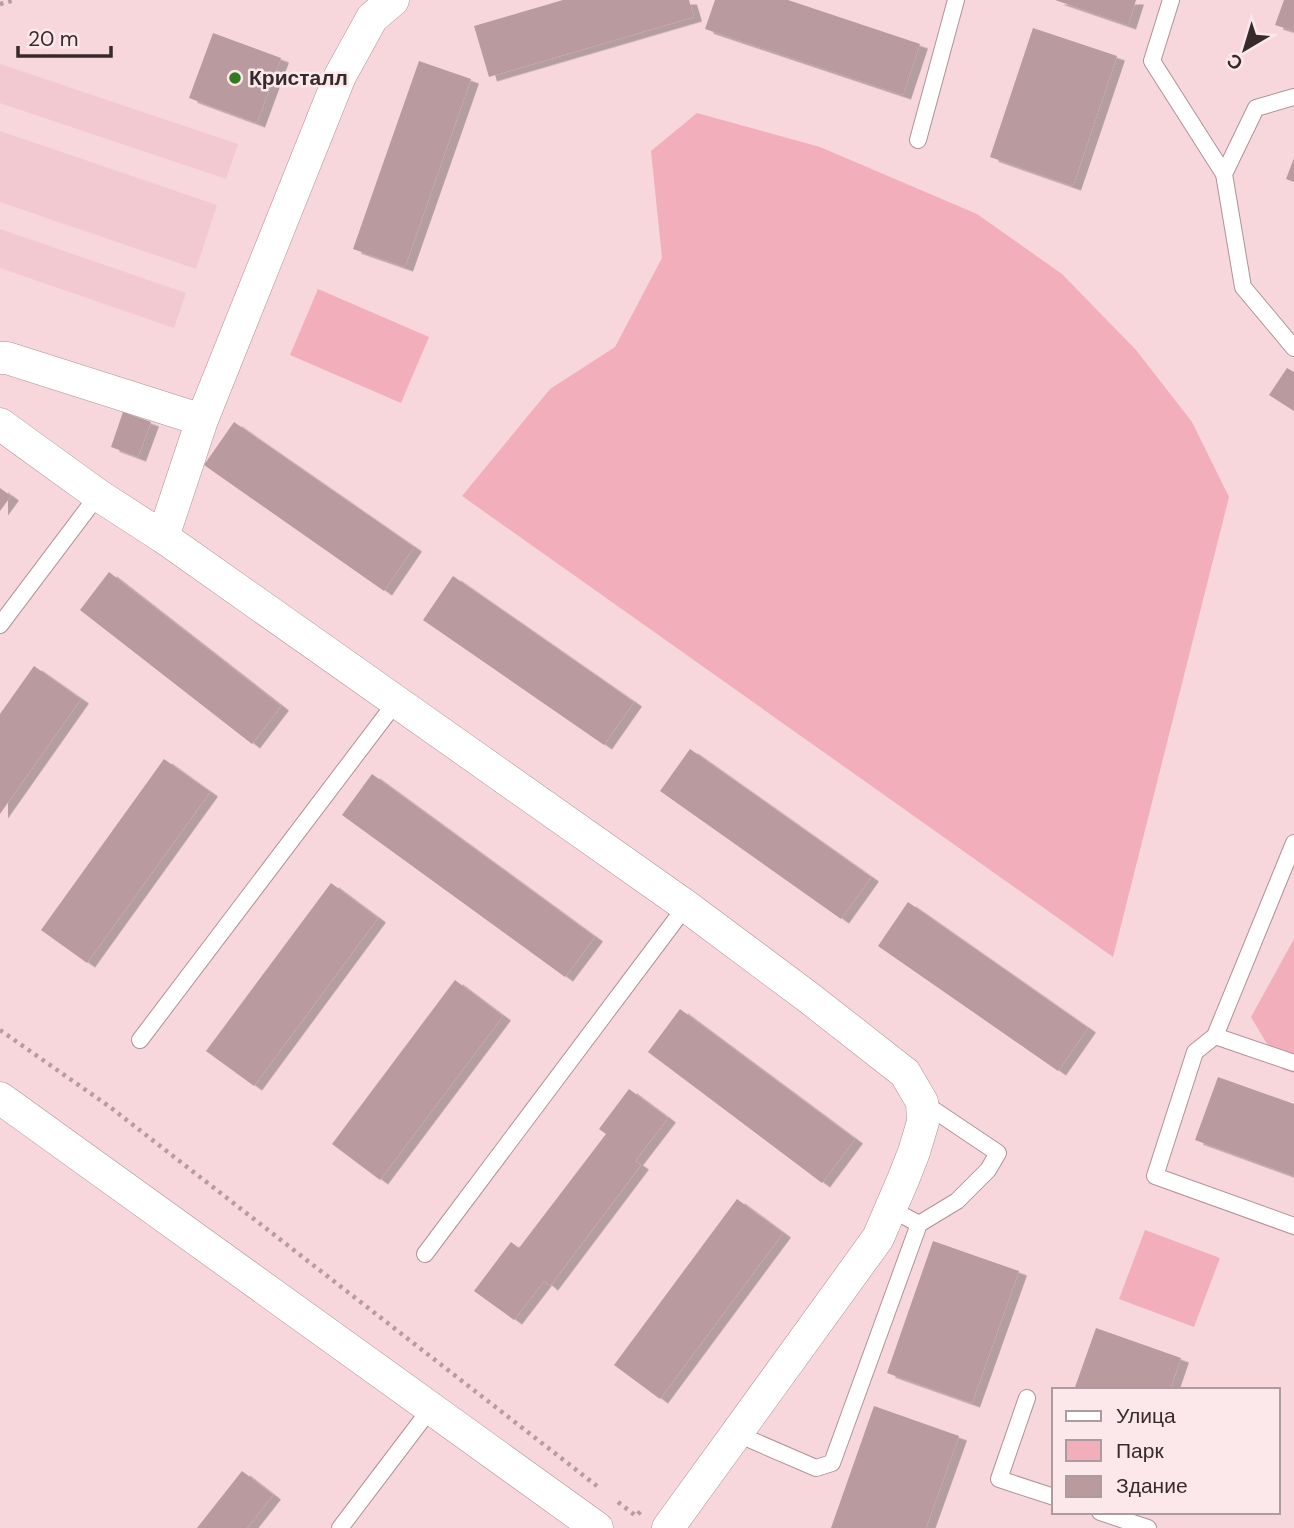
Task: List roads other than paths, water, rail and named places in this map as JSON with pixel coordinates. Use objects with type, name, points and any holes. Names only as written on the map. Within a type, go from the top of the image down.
[{"type":"street","points":[[163,537],[202,420],[340,76],[372,18],[393,0]]},
{"type":"street","points":[[0,358],[202,420]]},
{"type":"street","points":[[0,424],[686,906],[905,1073],[922,1102],[923,1122],[878,1238],[668,1528]]},
{"type":"street","points":[[0,1098],[597,1528]]},
{"type":"lane","points":[[918,140],[956,0]]},
{"type":"lane","points":[[1171,0],[1152,61],[1224,174],[1243,287],[1294,348]]},
{"type":"lane","points":[[1224,174],[1256,108],[1294,97]]},
{"type":"lane","points":[[0,625],[98,495]]},
{"type":"lane","points":[[140,1040],[396,702]]},
{"type":"lane","points":[[1294,843],[1215,1036],[1195,1052],[1155,1176],[1294,1226]]},
{"type":"lane","points":[[425,1254],[686,906]]},
{"type":"lane","points":[[1215,1036],[1294,1063]]},
{"type":"lane","points":[[735,1433],[816,1468],[832,1463],[919,1224],[957,1200],[988,1170],[998,1153],[922,1102]]},
{"type":"lane","points":[[891,1209],[919,1224]]},
{"type":"lane","points":[[1027,1398],[999,1479],[1052,1496]]},
{"type":"lane","points":[[340,1528],[431,1408]]},
{"type":"lane","points":[[1106,1514],[1148,1528]]},
{"type":"place","name":"Кристалл","points":[[235,78]]}]
